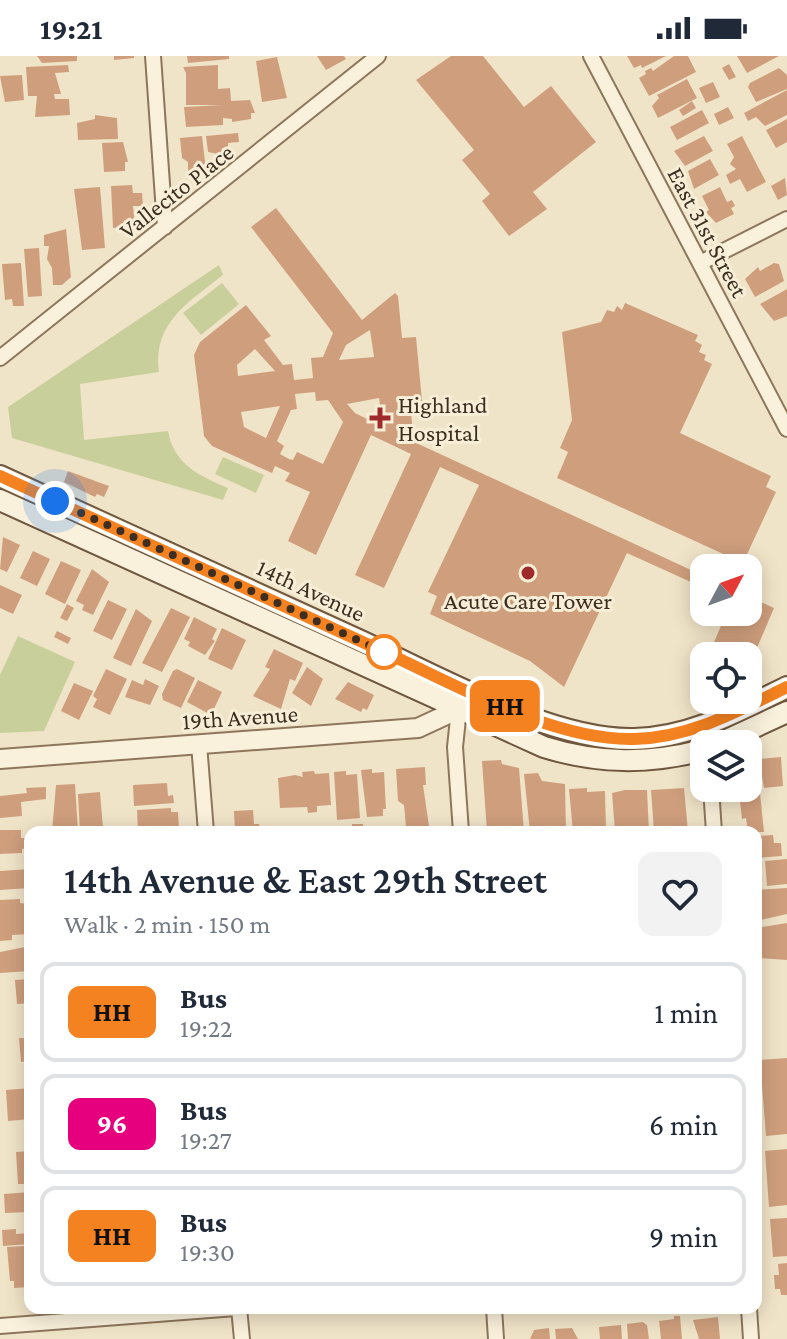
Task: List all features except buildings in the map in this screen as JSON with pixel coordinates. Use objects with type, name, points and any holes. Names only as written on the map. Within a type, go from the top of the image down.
[{"type":"main road","name":"14th Avenue","points":[[0,476],[468,690],[571,733],[611,739],[690,735]]},
{"type":"main road","name":"14th Avenue","points":[[0,500],[544,747],[587,758],[646,761],[690,753]]},
{"type":"main road","name":"14th Avenue","points":[[715,730],[787,687]]},
{"type":"main road","points":[[748,730],[787,712]]},
{"type":"street","points":[[153,56],[165,227]]},
{"type":"street","name":"Vallecito Place","points":[[0,358],[378,56]]},
{"type":"street","name":"East 31st Street","points":[[591,56],[787,429]]},
{"type":"street","points":[[700,263],[787,219]]},
{"type":"street","points":[[461,826],[455,747],[459,709],[468,690]]},
{"type":"street","name":"19th Avenue","points":[[0,759],[418,728],[459,709]]},
{"type":"street","points":[[199,744],[206,826]]},
{"type":"street","points":[[712,802],[714,826]]},
{"type":"street","points":[[0,1326],[159,1314]]},
{"type":"street","points":[[239,1314],[242,1339]]},
{"type":"street","points":[[494,1314],[496,1339]]},
{"type":"street","points":[[749,1314],[751,1339]]},
{"type":"green space","points":[[219,265],[223,275],[186,305],[167,327],[158,355],[159,372],[80,384],[84,440],[168,431],[182,461],[198,474],[228,488],[223,500],[12,438],[8,407]]},
{"type":"green space","points":[[222,283],[239,304],[201,335],[183,313]]},
{"type":"green space","points":[[223,457],[264,475],[256,493],[215,474]]},
{"type":"green space","points":[[18,636],[75,662],[44,731],[0,733],[0,675]]},
{"type":"bus line","name":"HH","points":[[0,476],[420,668],[571,733],[611,739],[673,736],[708,725],[787,687]]},
{"type":"place","name":"Highland Hospital","points":[[380,418]]},
{"type":"place","name":"Acute Care Tower","points":[[528,573]]},
{"type":"route","points":[[55,501],[384,652]]}]
